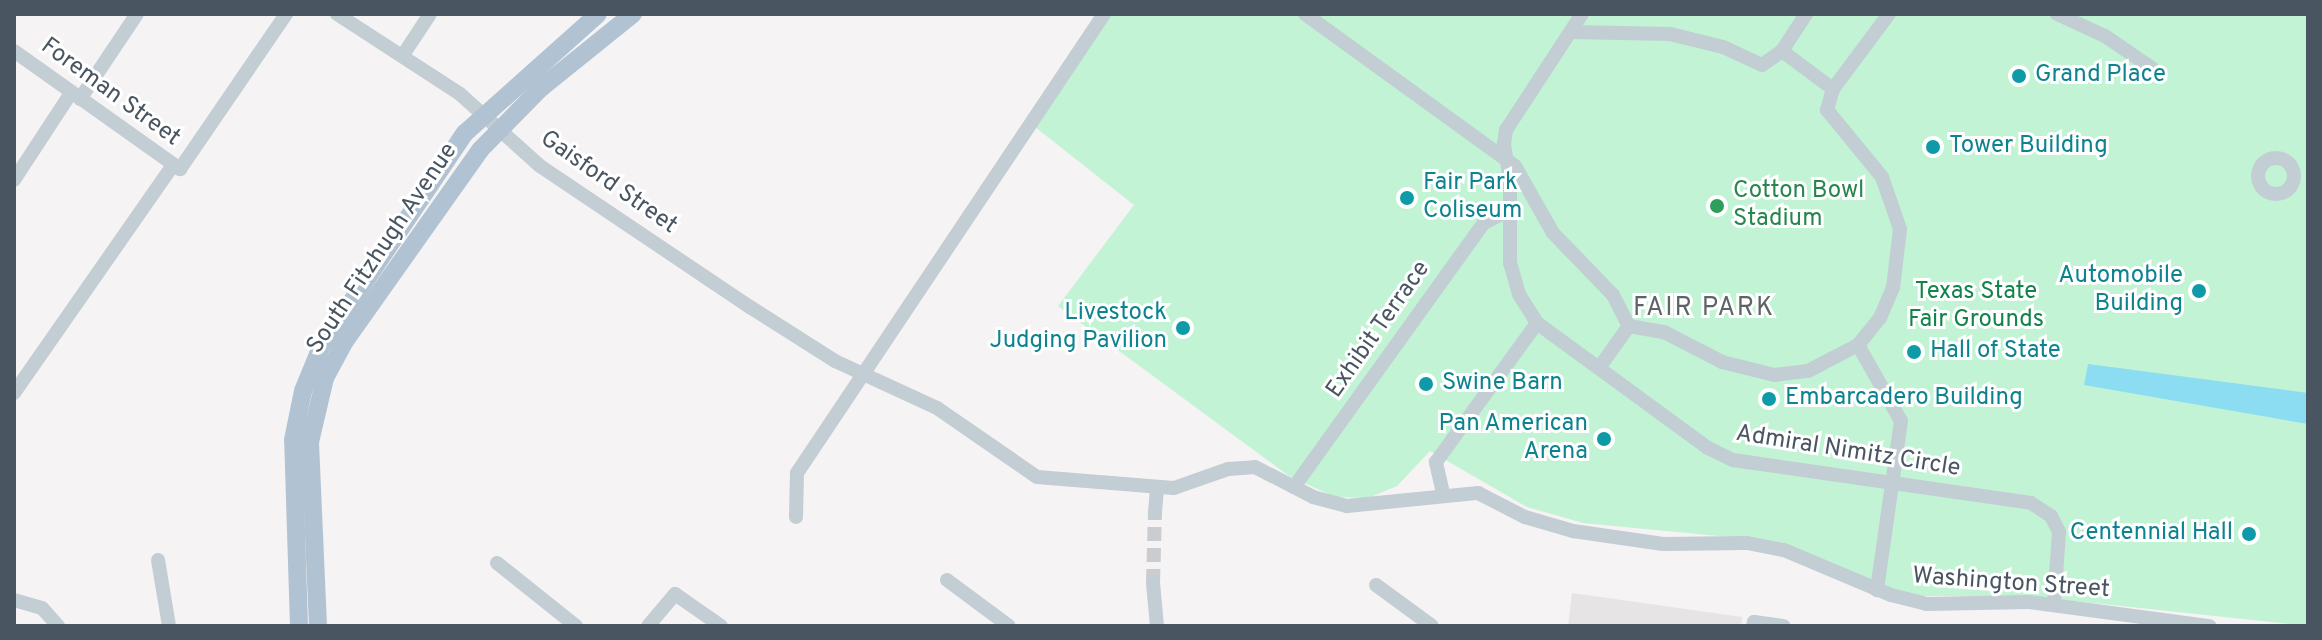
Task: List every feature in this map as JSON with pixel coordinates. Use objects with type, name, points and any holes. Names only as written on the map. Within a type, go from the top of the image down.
[{"type":"main road","name":"South Fitzhugh Avenue","points":[[299,626],[303,536],[300,462],[303,391],[326,337],[425,187],[482,114],[584,22],[598,14]]},
{"type":"main road","name":"South Fitzhugh Avenue","points":[[300,462],[318,398],[345,341],[445,195],[498,130],[633,14]]},
{"type":"main road","name":"South Fitzhugh Avenue","points":[[303,536],[318,626]]},
{"type":"street","points":[[14,180],[137,14]]},
{"type":"street","points":[[14,393],[286,14]]},
{"type":"street","name":"Gaisford Street","points":[[337,14],[403,55],[482,114],[540,166],[750,307],[864,374]]},
{"type":"street","points":[[403,55],[430,14]]},
{"type":"street","points":[[796,517],[797,473],[1104,14]]},
{"type":"street","points":[[1305,14],[1505,158],[1523,176],[1553,233],[1617,300],[1629,326]]},
{"type":"street","points":[[1443,493],[1436,462],[1537,323],[1512,271],[1506,130],[1582,14]]},
{"type":"street","points":[[1572,32],[1670,34],[1723,47],[1762,65],[1782,51],[1806,14]]},
{"type":"street","points":[[1629,326],[1664,332],[1722,362],[1774,375],[1808,371],[1858,345],[1888,302],[1899,260],[1900,229],[1882,177],[1827,110],[1833,89],[1889,14]]},
{"type":"street","points":[[2057,14],[2105,36],[2153,69]]},
{"type":"street","name":"Foreman Street","points":[[14,51],[176,167]]},
{"type":"street","points":[[1782,51],[1833,89]]},
{"type":"street","points":[[1006,163],[1018,172]]},
{"type":"street","name":"Exhibit Terrace","points":[[1294,487],[1484,223],[1510,210]]},
{"type":"street","name":"Admiral Nimitz Circle","points":[[1537,323],[1719,455],[2031,503],[2051,516],[2059,532],[2054,604]]},
{"type":"street","points":[[1599,368],[1629,326]]},
{"type":"street","points":[[1858,345],[1899,414],[1877,590]]},
{"type":"street","name":"Washington Street","points":[[864,374],[937,408],[1037,477],[1174,488],[1228,469],[1255,467],[1294,487],[1347,506],[1416,503],[1443,493],[1478,493],[1544,524],[1607,537],[1767,546],[1877,590],[1949,606],[2054,604],[2209,626]]},
{"type":"street","points":[[1155,512],[1157,487]]},
{"type":"street","points":[[158,560],[169,626]]},
{"type":"street","points":[[497,563],[576,626]]},
{"type":"street","points":[[947,580],[1009,626]]},
{"type":"street","points":[[1153,583],[1157,626]]},
{"type":"street","points":[[1376,585],[1432,626]]},
{"type":"street","points":[[648,626],[675,594],[721,626]]},
{"type":"street","points":[[14,600],[42,608],[58,625]]},
{"type":"street","points":[[1754,624],[1784,626]]},
{"type":"shaded area","points":[[1572,593],[1742,617],[1741,626],[1568,626]]},
{"type":"green space","name":"Texas State Fair Grounds","points":[[1106,14],[2308,14],[2308,626],[2027,596],[1922,596],[1886,588],[1771,541],[1583,523],[1527,507],[1430,451],[1397,486],[1368,498],[1335,497],[1289,476],[1058,306],[1134,205],[1035,127]]},
{"type":"water","points":[[2088,364],[2308,393],[2308,424],[2084,385]]},
{"type":"tunnel","points":[[1153,583],[1155,512]]},
{"type":"place","name":"Grand Place","points":[[2019,76]]},
{"type":"place","name":"Tower Building","points":[[1933,147]]},
{"type":"place","name":"Fair Park Coliseum","points":[[1407,198]]},
{"type":"place","name":"Cotton Bowl Stadium","points":[[1717,206]]},
{"type":"place","name":"Automobile Building","points":[[2199,291]]},
{"type":"place","name":"Livestock Judging Pavilion","points":[[1183,328]]},
{"type":"place","name":"Hall of State","points":[[1914,352]]},
{"type":"place","name":"Swine Barn","points":[[1426,384]]},
{"type":"place","name":"Embarcadero Building","points":[[1769,399]]},
{"type":"place","name":"Pan American Arena","points":[[1604,439]]},
{"type":"place","name":"Centennial Hall","points":[[2249,534]]},
{"type":"district","name":"FAIR PARK","points":[[1704,309]]}]
